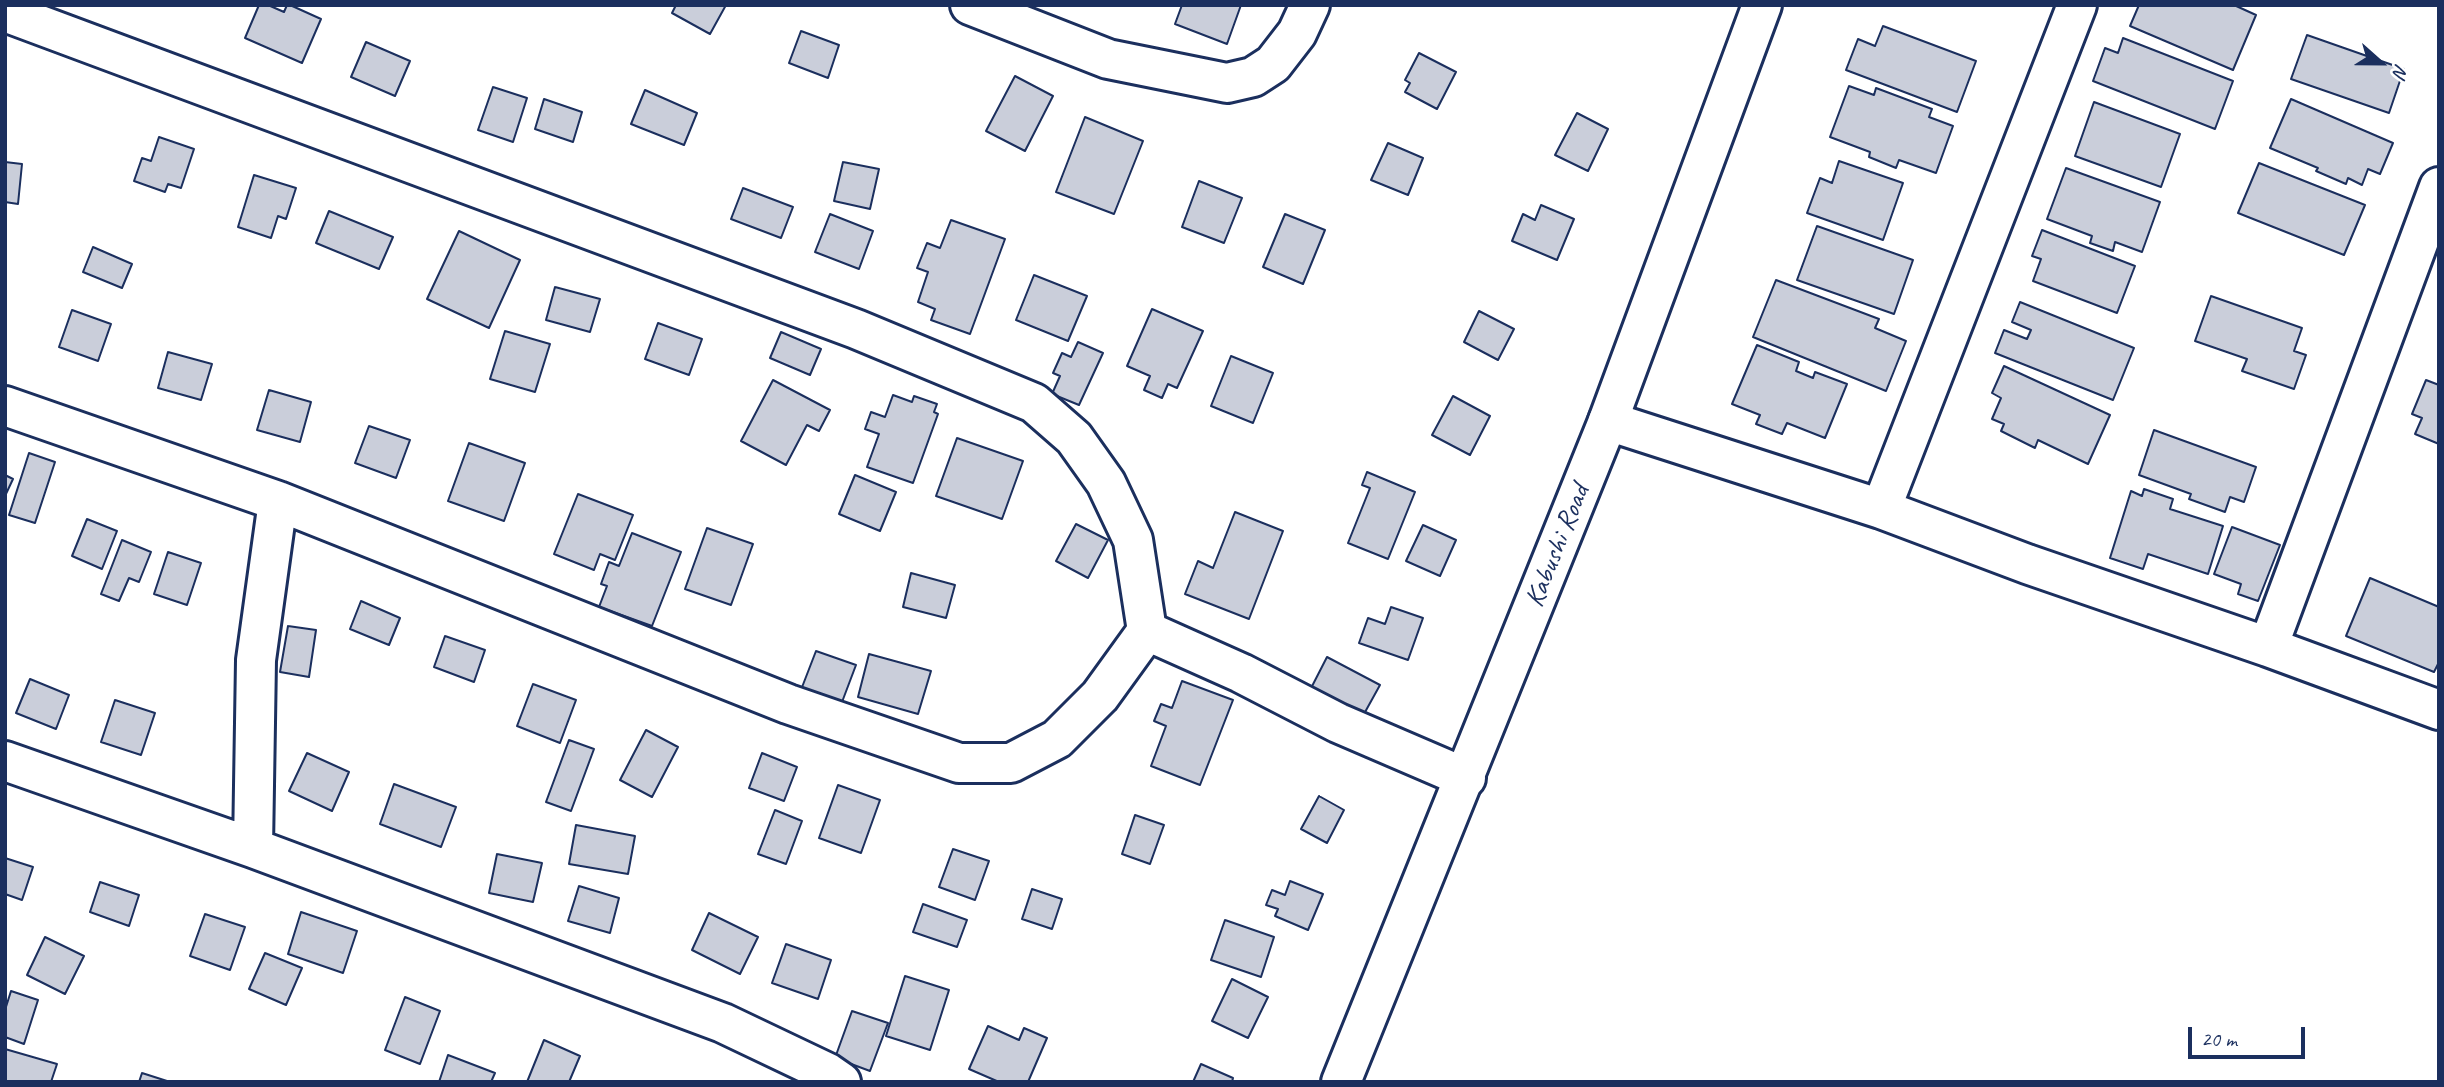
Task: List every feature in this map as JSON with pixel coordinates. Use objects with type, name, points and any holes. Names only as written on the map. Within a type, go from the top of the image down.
[{"type":"street","points":[[970,5],[1108,59],[1227,83],[1253,77],[1273,64],[1297,33],[1310,5]]},
{"type":"street","name":"Kabushi Road","points":[[1341,1082],[1608,421],[1762,5]]},
{"type":"street","points":[[1881,509],[2077,5]]},
{"type":"street","points":[[5,12],[856,329],[1034,403],[1074,438],[1107,483],[1133,540],[1147,631],[1100,696],[1057,739],[1011,763],[959,763],[775,699],[278,501],[5,406]]},
{"type":"street","points":[[2268,648],[2439,187]]},
{"type":"street","points":[[1608,421],[1881,509],[2027,564],[2439,710]]},
{"type":"street","points":[[253,848],[256,660],[278,501]]},
{"type":"street","points":[[1147,631],[1241,673],[1338,723],[1466,778]]},
{"type":"street","points":[[5,761],[253,848],[723,1023],[828,1073],[841,1082]]},
{"type":"building","points":[[259,5],[268,5],[284,12],[287,5],[290,5],[321,19],[302,63],[245,38]]},
{"type":"building","points":[[676,5],[726,5],[710,34],[672,13]]},
{"type":"building","points":[[1182,5],[1241,5],[1227,44],[1175,24]]},
{"type":"building","points":[[2139,5],[2234,5],[2256,15],[2233,70],[2130,26]]},
{"type":"building","points":[[1883,26],[1976,61],[1957,112],[1846,70],[1858,39],[1875,46]]},
{"type":"building","points":[[801,31],[839,45],[828,78],[789,63]]},
{"type":"building","points":[[2307,35],[2404,69],[2389,113],[2291,79]]},
{"type":"building","points":[[2123,38],[2233,81],[2215,129],[2093,81],[2105,48],[2118,53]]},
{"type":"building","points":[[366,42],[410,61],[395,96],[351,77]]},
{"type":"building","points":[[1419,53],[1456,72],[1437,109],[1405,92],[1410,83],[1405,80]]},
{"type":"building","points":[[1015,76],[1053,96],[1025,151],[986,131]]},
{"type":"building","points":[[1849,86],[1874,95],[1876,88],[1932,109],[1929,117],[1953,126],[1936,173],[1899,160],[1896,168],[1869,157],[1870,152],[1830,137]]},
{"type":"building","points":[[493,87],[527,98],[513,142],[478,130]]},
{"type":"building","points":[[645,90],[697,113],[684,145],[631,124]]},
{"type":"building","points":[[544,99],[582,112],[573,142],[535,129]]},
{"type":"building","points":[[2291,99],[2393,143],[2380,174],[2368,169],[2362,185],[2348,178],[2346,184],[2316,171],[2318,168],[2270,148]]},
{"type":"building","points":[[2094,102],[2180,134],[2161,187],[2075,156]]},
{"type":"building","points":[[1577,113],[1608,129],[1588,171],[1555,155]]},
{"type":"building","points":[[1085,117],[1143,141],[1114,214],[1056,192]]},
{"type":"building","points":[[159,137],[194,149],[181,188],[168,184],[165,192],[134,181],[142,158],[151,161]]},
{"type":"building","points":[[1388,143],[1423,158],[1408,195],[1371,180]]},
{"type":"building","points":[[1839,161],[1903,183],[1883,240],[1807,213],[1820,178],[1832,183]]},
{"type":"building","points":[[5,162],[22,164],[18,204],[5,202]]},
{"type":"building","points":[[843,162],[879,169],[870,209],[834,201]]},
{"type":"building","points":[[2259,163],[2365,205],[2344,255],[2238,213]]},
{"type":"building","points":[[2066,168],[2160,202],[2142,252],[2115,242],[2113,251],[2090,243],[2092,236],[2047,219]]},
{"type":"building","points":[[254,175],[296,188],[286,219],[278,216],[271,238],[238,227]]},
{"type":"building","points":[[1199,181],[1242,198],[1224,243],[1182,227]]},
{"type":"building","points":[[743,188],[793,207],[781,238],[731,219]]},
{"type":"building","points":[[1541,205],[1574,219],[1557,260],[1512,241],[1523,214],[1535,220]]},
{"type":"building","points":[[329,211],[393,237],[379,269],[316,243]]},
{"type":"building","points":[[830,214],[873,231],[859,269],[815,252]]},
{"type":"building","points":[[1285,214],[1325,230],[1303,284],[1263,267]]},
{"type":"building","points":[[951,220],[1005,239],[970,334],[931,320],[935,309],[918,302],[928,272],[917,268],[927,243],[940,248]]},
{"type":"building","points":[[1817,226],[1913,260],[1894,314],[1797,280]]},
{"type":"building","points":[[2042,230],[2135,266],[2117,313],[2033,281],[2041,259],[2032,256]]},
{"type":"building","points":[[459,231],[520,260],[489,328],[427,299]]},
{"type":"building","points":[[93,247],[132,264],[122,288],[83,272]]},
{"type":"building","points":[[1034,275],[1087,296],[1068,341],[1016,320]]},
{"type":"building","points":[[1776,280],[1879,319],[1875,328],[1906,341],[1886,391],[1753,337]]},
{"type":"building","points":[[555,287],[600,299],[590,332],[546,320]]},
{"type":"building","points":[[2211,296],[2302,328],[2294,351],[2306,355],[2294,389],[2242,371],[2247,359],[2195,341]]},
{"type":"building","points":[[2020,302],[2134,348],[2113,400],[1995,353],[2004,330],[2027,339],[2031,330],[2012,322]]},
{"type":"building","points":[[1152,309],[1203,331],[1177,388],[1168,384],[1162,398],[1144,390],[1150,376],[1127,366]]},
{"type":"building","points":[[72,310],[111,324],[98,361],[59,347]]},
{"type":"building","points":[[1479,311],[1514,329],[1498,360],[1464,342]]},
{"type":"building","points":[[658,323],[702,339],[689,375],[645,359]]},
{"type":"building","points":[[505,331],[550,344],[535,392],[490,379]]},
{"type":"building","points":[[781,332],[821,349],[810,375],[770,358]]},
{"type":"building","points":[[1078,342],[1103,353],[1079,405],[1052,394],[1060,376],[1053,373],[1062,353],[1071,357]]},
{"type":"building","points":[[1757,345],[1799,362],[1796,371],[1813,378],[1815,372],[1847,384],[1825,438],[1787,423],[1782,434],[1756,424],[1760,415],[1732,404]]},
{"type":"building","points":[[168,352],[212,364],[201,400],[158,388]]},
{"type":"building","points":[[1231,356],[1273,373],[1253,423],[1211,406]]},
{"type":"building","points":[[2004,366],[2110,415],[2088,464],[2038,440],[2035,448],[2001,431],[2004,424],[1992,419],[2001,398],[1992,393]]},
{"type":"building","points":[[773,380],[830,410],[819,431],[807,425],[786,465],[741,441]]},
{"type":"building","points":[[2426,380],[2439,385],[2439,444],[2415,434],[2422,418],[2412,414]]},
{"type":"building","points":[[269,390],[311,402],[300,442],[257,430]]},
{"type":"building","points":[[893,395],[912,402],[914,396],[937,404],[934,412],[938,414],[913,483],[867,467],[879,434],[865,429],[871,412],[885,417]]},
{"type":"building","points":[[1453,396],[1490,416],[1470,455],[1432,435]]},
{"type":"building","points":[[369,426],[410,440],[396,478],[355,463]]},
{"type":"building","points":[[2154,430],[2256,467],[2244,502],[2230,497],[2225,512],[2189,499],[2191,494],[2139,475]]},
{"type":"building","points":[[957,438],[1023,461],[1002,519],[936,496]]},
{"type":"building","points":[[469,443],[525,463],[504,521],[448,501]]},
{"type":"building","points":[[29,453],[55,462],[35,523],[9,515]]},
{"type":"building","points":[[1367,472],[1415,492],[1388,559],[1348,543],[1370,488],[1362,485]]},
{"type":"building","points":[[5,475],[13,479],[5,496]]},
{"type":"building","points":[[855,475],[896,492],[880,531],[839,514]]},
{"type":"building","points":[[2144,489],[2173,499],[2170,509],[2223,526],[2208,574],[2148,554],[2143,569],[2110,558],[2131,491],[2142,496]]},
{"type":"building","points":[[578,494],[633,515],[615,560],[600,554],[594,570],[554,554]]},
{"type":"building","points":[[1235,512],[1283,531],[1249,619],[1185,594],[1198,561],[1213,568]]},
{"type":"building","points":[[87,519],[117,531],[102,569],[72,556]]},
{"type":"building","points":[[1076,524],[1108,540],[1088,578],[1056,561]]},
{"type":"building","points":[[1423,525],[1456,540],[1440,576],[1406,561]]},
{"type":"building","points":[[2232,527],[2280,545],[2258,601],[2238,594],[2241,584],[2214,574]]},
{"type":"building","points":[[707,528],[753,544],[731,605],[685,589]]},
{"type":"building","points":[[632,533],[681,552],[652,626],[599,607],[607,586],[601,584],[609,562],[619,566]]},
{"type":"building","points":[[122,540],[151,552],[139,582],[129,578],[119,601],[101,594]]},
{"type":"building","points":[[168,552],[201,563],[187,605],[154,594]]},
{"type":"building","points":[[911,573],[955,585],[946,618],[903,607]]},
{"type":"building","points":[[2370,578],[2439,607],[2439,662],[2434,672],[2346,636]]},
{"type":"building","points":[[361,601],[400,618],[389,645],[350,629]]},
{"type":"building","points":[[1391,607],[1423,618],[1408,660],[1359,643],[1368,618],[1385,624]]},
{"type":"building","points":[[288,626],[316,630],[309,677],[280,672]]},
{"type":"building","points":[[445,636],[485,650],[474,682],[434,667]]},
{"type":"building","points":[[816,651],[856,665],[839,710],[799,695]]},
{"type":"building","points":[[869,654],[931,671],[918,714],[858,697]]},
{"type":"building","points":[[1327,657],[1380,685],[1359,723],[1307,696]]},
{"type":"building","points":[[30,679],[69,695],[56,729],[16,713]]},
{"type":"building","points":[[1182,681],[1233,700],[1200,785],[1151,766],[1166,726],[1154,721],[1161,704],[1172,708]]},
{"type":"building","points":[[533,684],[576,700],[560,743],[517,726]]},
{"type":"building","points":[[115,700],[155,713],[141,755],[101,742]]},
{"type":"building","points":[[646,730],[678,747],[652,797],[620,780]]},
{"type":"building","points":[[569,740],[594,749],[571,811],[546,802]]},
{"type":"building","points":[[307,753],[349,772],[332,811],[289,791]]},
{"type":"building","points":[[762,753],[797,767],[784,801],[749,788]]},
{"type":"building","points":[[394,784],[456,807],[441,847],[380,824]]},
{"type":"building","points":[[838,785],[880,800],[861,853],[819,838]]},
{"type":"building","points":[[1319,796],[1344,810],[1327,843],[1301,829]]},
{"type":"building","points":[[775,810],[802,821],[786,864],[758,854]]},
{"type":"building","points":[[1135,815],[1164,825],[1150,864],[1122,854]]},
{"type":"building","points":[[576,825],[635,836],[628,874],[569,864]]},
{"type":"building","points":[[953,849],[989,861],[975,900],[939,887]]},
{"type":"building","points":[[497,854],[542,863],[533,902],[489,893]]},
{"type":"building","points":[[5,858],[33,867],[22,900],[5,894]]},
{"type":"building","points":[[1290,881],[1323,894],[1308,930],[1275,916],[1278,909],[1266,905],[1272,890],[1285,895]]},
{"type":"building","points":[[100,882],[139,895],[129,926],[90,912]]},
{"type":"building","points":[[579,886],[619,898],[610,933],[568,921]]},
{"type":"building","points":[[1032,889],[1062,899],[1052,929],[1022,919]]},
{"type":"building","points":[[923,904],[967,920],[957,947],[913,932]]},
{"type":"building","points":[[301,912],[357,931],[343,973],[288,954]]},
{"type":"building","points":[[709,913],[758,937],[740,974],[692,950]]},
{"type":"building","points":[[205,914],[245,927],[230,970],[190,956]]},
{"type":"building","points":[[1225,920],[1274,937],[1261,977],[1211,960]]},
{"type":"building","points":[[45,937],[84,956],[65,994],[27,975]]},
{"type":"building","points":[[786,944],[831,960],[818,999],[772,983]]},
{"type":"building","points":[[265,953],[302,968],[286,1005],[249,989]]},
{"type":"building","points":[[905,976],[949,990],[930,1050],[886,1036]]},
{"type":"building","points":[[1232,979],[1268,997],[1248,1038],[1212,1021]]},
{"type":"building","points":[[11,991],[38,1000],[24,1044],[5,1037],[5,1010]]},
{"type":"building","points":[[405,997],[440,1011],[420,1064],[385,1050]]},
{"type":"building","points":[[852,1011],[888,1023],[870,1071],[835,1058]]},
{"type":"building","points":[[988,1026],[1019,1040],[1024,1028],[1047,1038],[1028,1082],[999,1082],[969,1069]]},
{"type":"building","points":[[544,1040],[580,1056],[569,1082],[527,1082]]},
{"type":"building","points":[[5,1049],[57,1064],[51,1082],[5,1082]]},
{"type":"building","points":[[448,1055],[495,1073],[491,1082],[439,1082]]},
{"type":"building","points":[[1201,1064],[1233,1078],[1232,1082],[1193,1082]]},
{"type":"building","points":[[142,1073],[167,1081],[167,1082],[139,1082]]}]
